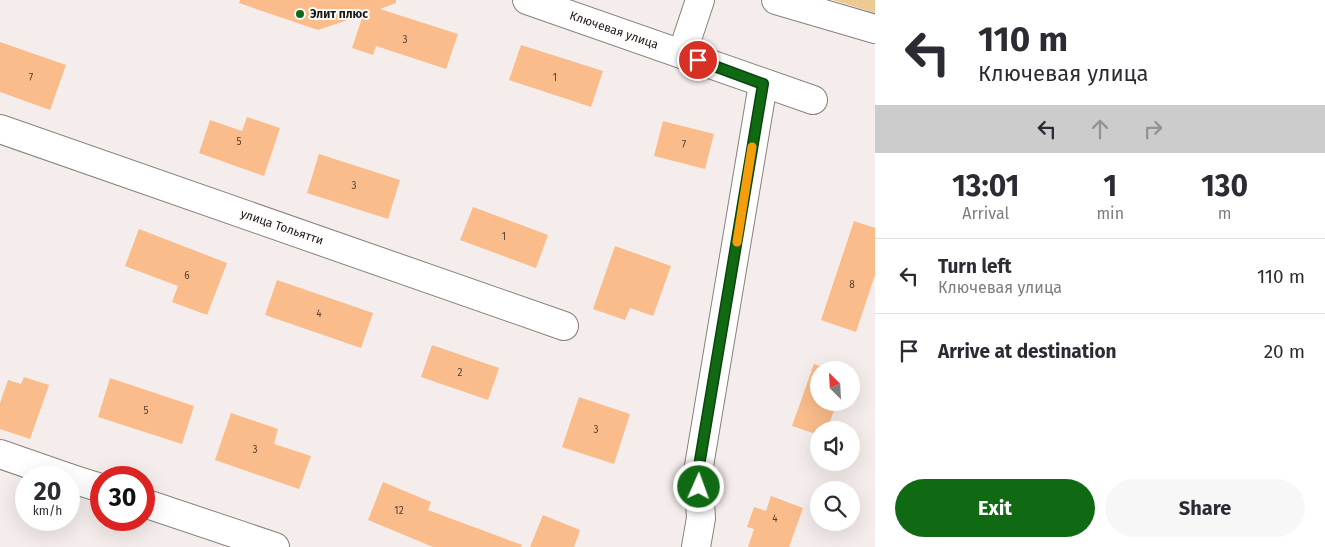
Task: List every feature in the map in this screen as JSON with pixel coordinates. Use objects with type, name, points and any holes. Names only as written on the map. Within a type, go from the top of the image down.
[{"type":"street","name":"Ключевая улица","points":[[528,0],[813,100]]},
{"type":"street","points":[[682,54],[700,0]]},
{"type":"street","points":[[786,1],[875,29]]},
{"type":"street","points":[[696,547],[701,518],[698,472],[763,84]]},
{"type":"street","name":"улица Тольятти","points":[[0,129],[564,326]]},
{"type":"street","points":[[0,454],[34,466]]},
{"type":"street","points":[[155,507],[275,547]]},
{"type":"shaded area","points":[[833,0],[875,0],[875,13]]},
{"type":"building","points":[[240,0],[396,0],[396,3],[380,9],[458,34],[446,69],[376,46],[373,55],[352,48],[363,15],[318,30],[239,3]]},
{"type":"building","points":[[0,42],[66,65],[50,110],[0,92]]},
{"type":"building","points":[[521,45],[603,71],[591,107],[509,80]]},
{"type":"building","points":[[247,117],[280,128],[264,176],[199,153],[210,120],[242,131]]},
{"type":"building","points":[[663,121],[714,134],[705,169],[654,156]]},
{"type":"building","points":[[319,154],[400,180],[388,219],[307,193]]},
{"type":"building","points":[[473,207],[548,235],[536,268],[460,240]]},
{"type":"building","points":[[854,221],[875,228],[875,275],[856,332],[821,320]]},
{"type":"building","points":[[139,229],[227,263],[207,315],[172,302],[178,286],[125,266]]},
{"type":"building","points":[[615,246],[671,266],[653,316],[630,308],[625,320],[593,309]]},
{"type":"building","points":[[277,280],[373,313],[361,348],[265,315]]},
{"type":"building","points":[[432,345],[499,368],[488,400],[421,377]]},
{"type":"building","points":[[810,375],[810,411],[834,411],[830,421],[810,421],[810,432],[792,426]]},
{"type":"building","points":[[24,377],[49,385],[30,439],[0,429],[0,403],[8,380],[21,384]]},
{"type":"building","points":[[110,378],[194,406],[182,444],[98,417]]},
{"type":"building","points":[[579,397],[630,414],[614,464],[562,447]]},
{"type":"building","points":[[231,413],[278,429],[274,444],[311,456],[299,489],[215,460]]},
{"type":"building","points":[[383,482],[431,502],[428,510],[522,545],[521,547],[433,547],[368,520]]},
{"type":"building","points":[[771,496],[803,508],[789,547],[748,547],[754,529],[747,527],[754,507],[766,511]]},
{"type":"building","points":[[543,515],[580,530],[574,547],[530,547]]},
{"type":"slow traffic","points":[[737,242],[752,147]]},
{"type":"place","name":"Элит плюс","points":[[300,14]]},
{"type":"route","points":[[698,60],[763,84],[698,472],[699,487]]}]
